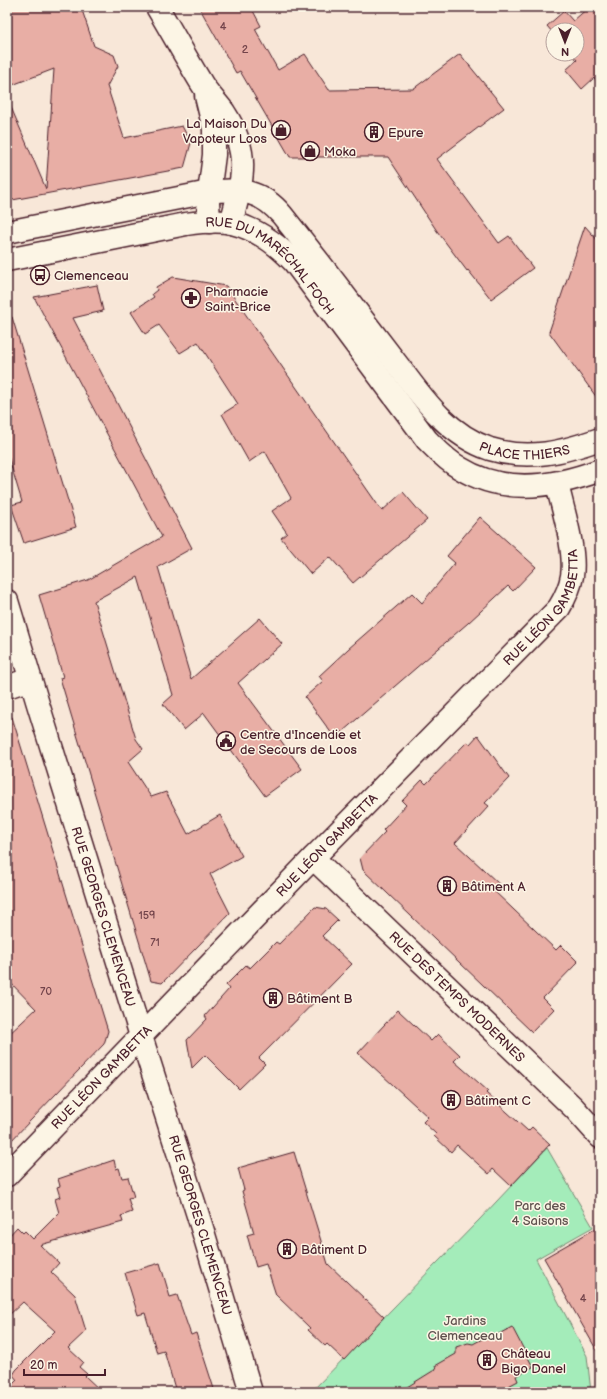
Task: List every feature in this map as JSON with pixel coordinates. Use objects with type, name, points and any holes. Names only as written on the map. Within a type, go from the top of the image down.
[{"type":"street","points":[[158,7],[203,85],[224,112],[235,131],[241,146],[242,163],[240,190],[231,223]]},
{"type":"street","points":[[203,85],[214,129],[214,155],[209,192],[209,222]]},
{"type":"street","name":"RUE DU MARÉCHAL FOCH","points":[[7,232],[209,192],[240,190],[261,197],[276,207],[420,395],[452,428]]},
{"type":"street","name":"RUE DU MARÉCHAL FOCH","points":[[7,260],[163,227],[209,222],[231,223],[245,227],[267,238],[294,262],[427,440],[449,461],[479,478],[501,484],[519,486],[557,484]]},
{"type":"street","name":"PLACE THIERS","points":[[452,428],[476,443],[490,449],[518,455],[563,451],[600,439]]},
{"type":"street","points":[[557,484],[600,470]]},
{"type":"street","name":"RUE LÉON GAMBETTA","points":[[7,1175],[312,858],[559,608],[570,586],[573,563],[557,484]]},
{"type":"street","name":"RUE GEORGES CLEMENCEAU","points":[[7,600],[30,679],[204,1236],[251,1392]]},
{"type":"street","points":[[7,687],[30,679]]},
{"type":"street","name":"RUE DES TEMPS MODERNES","points":[[312,858],[574,1108],[600,1137]]},
{"type":"green space","name":"Jardins Clemenceau","points":[[547,1148],[593,1227],[536,1259],[587,1356],[591,1392],[311,1392],[480,1219]]},
{"type":"building","points":[[7,7],[81,7],[94,46],[114,55],[118,66],[107,86],[124,138],[182,126],[191,143],[184,168],[7,201],[7,98],[46,189],[54,69],[7,87]]},
{"type":"building","name":"Epure","points":[[199,7],[251,7],[261,26],[255,29],[278,70],[305,54],[329,90],[413,89],[460,54],[504,108],[437,159],[499,243],[509,236],[533,268],[491,299],[468,270],[467,271],[437,231],[388,157],[290,157],[240,71],[236,73]]},
{"type":"building","points":[[589,7],[591,7],[600,16],[600,85],[594,78],[582,89],[566,70],[575,62],[585,62],[585,22],[552,22],[564,11],[573,21]]},
{"type":"building","points":[[585,226],[600,243],[600,402],[549,332]]},
{"type":"building","points":[[173,277],[226,286],[382,511],[403,492],[427,520],[353,583],[330,557],[311,574],[281,538],[287,533],[272,511],[291,498],[265,451],[249,462],[222,414],[238,404],[198,342],[180,353],[159,325],[145,334],[131,312],[154,297],[152,294],[157,290],[156,287]]},
{"type":"building","points":[[97,285],[103,311],[73,318],[192,548],[158,567],[191,679],[260,618],[282,644],[238,683],[302,769],[265,796],[204,713],[184,730],[163,704],[173,695],[138,577],[94,601],[136,739],[143,749],[128,762],[151,797],[166,792],[188,834],[220,815],[242,856],[210,874],[230,913],[162,983],[151,981],[60,678],[63,677],[39,595],[88,580],[162,537],[34,297]]},
{"type":"building","points":[[7,317],[12,317],[76,527],[24,543],[11,505],[22,502],[7,452]]},
{"type":"building","points":[[480,517],[536,567],[513,591],[508,586],[468,623],[335,738],[305,697],[323,681],[319,676],[412,593],[422,603],[455,563],[447,556]]},
{"type":"building","points":[[12,717],[108,1031],[104,1044],[7,1145],[7,1036],[36,1009],[7,979],[7,718]]},
{"type":"building","name":"Bâtiment A","points":[[478,735],[509,778],[485,803],[489,806],[455,843],[499,884],[493,890],[556,950],[561,945],[578,962],[543,998],[554,1009],[532,1032],[363,870],[360,858],[385,832],[383,830],[406,805],[402,801],[422,780],[426,784],[467,742],[470,744]]},
{"type":"building","name":"Bâtiment B","points":[[315,907],[326,909],[338,920],[322,936],[352,964],[259,1058],[265,1064],[239,1089],[205,1055],[192,1068],[187,1040],[207,1019],[205,1016],[229,989],[226,985],[246,965],[250,968],[276,942],[279,944]]},
{"type":"building","name":"Bâtiment C","points":[[398,1010],[431,1041],[438,1034],[460,1055],[454,1061],[488,1091],[486,1093],[528,1131],[532,1127],[550,1144],[511,1186],[493,1169],[489,1174],[457,1145],[451,1152],[434,1136],[436,1134],[423,1122],[428,1117],[358,1053]]},
{"type":"building","name":"Bâtiment D","points":[[294,1152],[328,1264],[384,1317],[344,1360],[327,1344],[325,1346],[308,1330],[310,1328],[276,1295],[266,1264],[256,1267],[247,1235],[254,1233],[242,1191],[244,1190],[238,1168]]},
{"type":"building","points":[[114,1160],[116,1169],[119,1168],[122,1178],[128,1177],[134,1197],[128,1198],[132,1212],[121,1216],[123,1222],[40,1245],[59,1263],[51,1272],[75,1295],[86,1331],[68,1348],[83,1362],[79,1367],[87,1374],[85,1376],[102,1392],[7,1392],[7,1390],[17,1380],[13,1375],[16,1370],[55,1331],[23,1302],[7,1317],[7,1238],[17,1227],[23,1233],[25,1231],[33,1239],[59,1213],[55,1199],[60,1197],[57,1187],[60,1186],[58,1179]]},
{"type":"building","points":[[600,1226],[600,1356],[544,1258]]},
{"type":"building","points":[[160,1263],[170,1297],[177,1295],[191,1335],[196,1333],[215,1392],[176,1392],[164,1351],[157,1353],[145,1313],[138,1315],[125,1273]]},
{"type":"building","name":"Château Bigo Danel","points":[[512,1327],[533,1367],[516,1376],[518,1381],[497,1392],[399,1392],[436,1369],[435,1366],[456,1354],[456,1347],[468,1343],[473,1344],[493,1333],[495,1336]]},
{"type":"place","name":"La Maison Du Vapoteur Loos","points":[[281,130]]},
{"type":"place","name":"Epure","points":[[374,132]]},
{"type":"place","name":"Moka","points":[[310,151]]},
{"type":"place","name":"Clemenceau","points":[[40,275]]},
{"type":"place","name":"Pharmacie Saint-Brice","points":[[191,298]]},
{"type":"place","name":"Centre d'Incendie et de Secours de Loos","points":[[226,741]]},
{"type":"place","name":"Bâtiment A","points":[[447,886]]},
{"type":"place","name":"Bâtiment B","points":[[273,998]]},
{"type":"place","name":"Bâtiment C","points":[[451,1100]]},
{"type":"place","name":"Bâtiment D","points":[[287,1249]]},
{"type":"place","name":"Château Bigo Danel","points":[[487,1360]]},
{"type":"park label","name":"Parc des 4 Saisons","points":[[540,1212]]}]
